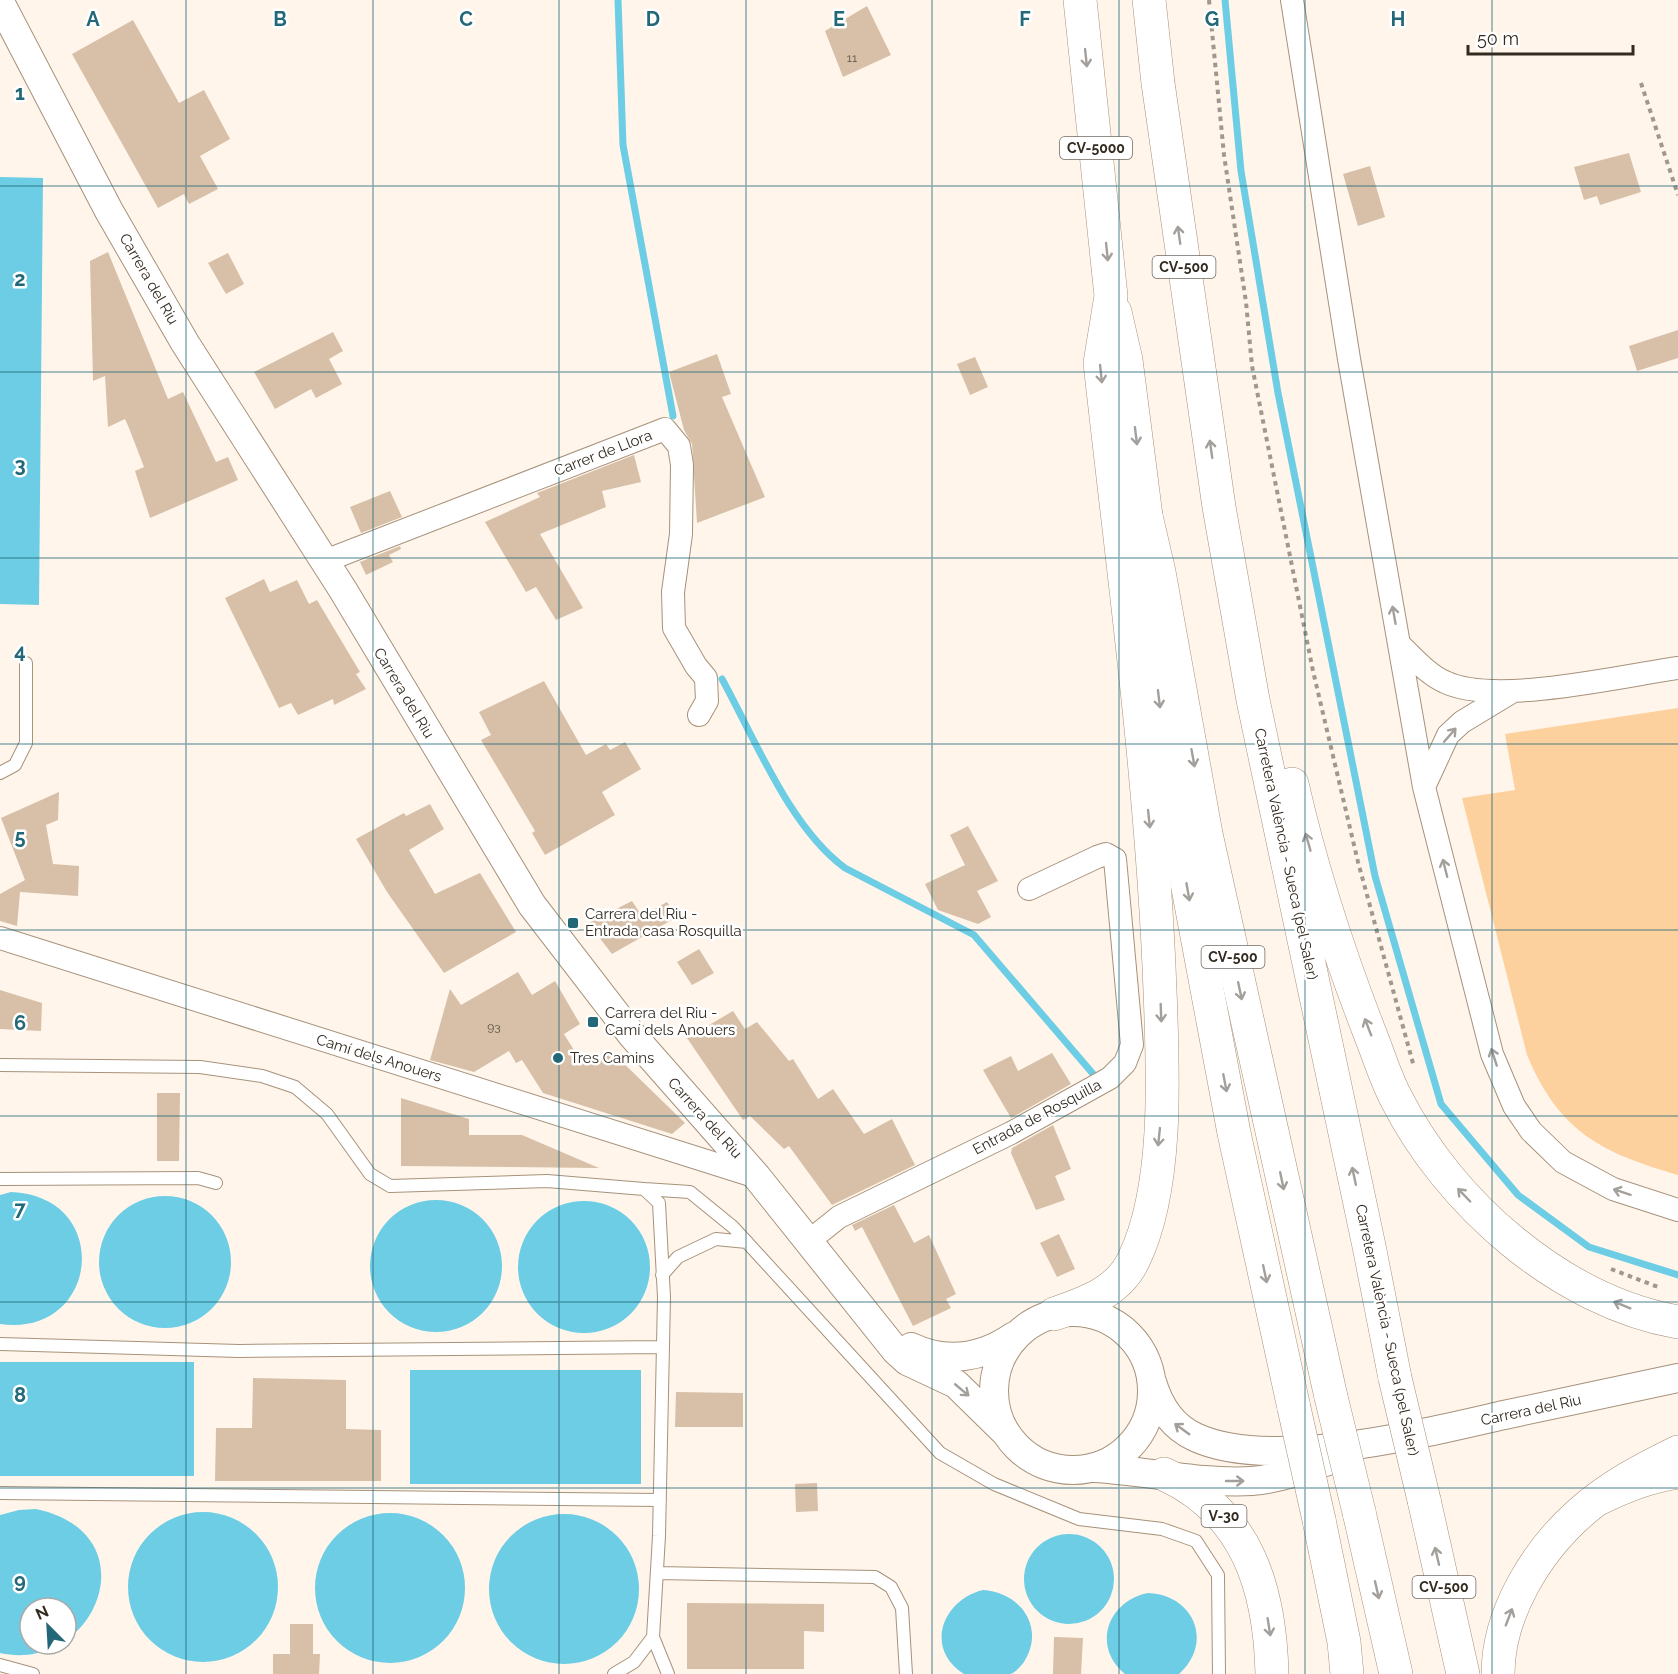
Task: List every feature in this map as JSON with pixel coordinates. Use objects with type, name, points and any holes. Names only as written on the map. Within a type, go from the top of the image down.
[{"type":"highway","name":"CV-5000","points":[[1080,0],[1111,296]]},
{"type":"highway","name":"Carretera València - Sueca (pel Saler)","points":[[1150,13],[1219,507],[1253,700],[1395,1378],[1463,1674]]},
{"type":"highway","name":"CV-500","points":[[1111,296],[1126,360],[1146,516],[1159,572],[1206,834],[1331,1397],[1396,1674]]},
{"type":"highway","points":[[1054,1314],[1091,1301],[1108,1291],[1134,1261],[1147,1225],[1160,1125],[1162,1043],[1156,901],[1100,363],[1111,296]]},
{"type":"highway","points":[[1219,507],[1268,681],[1297,805],[1342,960],[1396,1098],[1444,1174],[1503,1235],[1578,1287],[1651,1317],[1678,1322]]},
{"type":"highway","points":[[1146,516],[1143,573],[1175,819],[1234,1132],[1319,1520],[1344,1642],[1347,1674]]},
{"type":"highway","points":[[1498,1674],[1502,1637],[1527,1579],[1565,1527],[1598,1499],[1639,1471],[1678,1452]]},
{"type":"highway","points":[[1598,1499],[1630,1484],[1657,1475],[1678,1472]]},
{"type":"highway","name":"V-30","points":[[1164,1474],[1196,1491],[1227,1520],[1240,1537],[1259,1580],[1266,1607],[1272,1674]]},
{"type":"street","name":"Carrera del Riu","points":[[0,2],[109,211],[173,322],[325,561],[532,905],[632,1035],[758,1177],[881,1333],[907,1361],[956,1384],[1004,1431]]},
{"type":"street","points":[[1296,4],[1349,359],[1424,787],[1492,1054],[1514,1106],[1547,1149],[1578,1172],[1613,1189],[1678,1210]]},
{"type":"street","name":"Carrer de Llora","points":[[325,561],[665,429],[679,446],[682,465],[681,534],[672,592],[674,628],[696,666],[706,678],[707,701],[699,715]]},
{"type":"street","points":[[1399,644],[1444,682],[1460,688],[1510,693],[1678,668]]},
{"type":"street","points":[[1424,787],[1448,735],[1462,722],[1510,693]]},
{"type":"street","name":"Entrada de Rosquilla","points":[[809,1241],[839,1217],[1011,1133],[1110,1078],[1125,1063],[1132,1045],[1114,859],[1106,854],[1097,856],[1029,888]]},
{"type":"street","name":"Camí dels Anouers","points":[[0,938],[758,1177]]},
{"type":"street","points":[[1054,1314],[1093,1315],[1110,1321],[1138,1347],[1147,1363],[1152,1382],[1152,1402],[1139,1435],[1127,1449],[1112,1460],[1093,1468],[1072,1471],[1052,1468],[1033,1460],[1016,1448],[1004,1431],[995,1411],[994,1380],[1006,1349],[1018,1334],[1035,1322],[1054,1314]]},
{"type":"street","name":"Carrera del Riu","points":[[881,1333],[922,1352],[955,1358],[987,1351],[1018,1334]]},
{"type":"street","name":"Carrera del Riu","points":[[1093,1468],[1221,1481],[1272,1478],[1298,1472],[1383,1442],[1678,1378]]},
{"type":"street","name":"Carrera del Riu","points":[[1152,1382],[1156,1398],[1174,1423],[1197,1438],[1219,1444],[1285,1450],[1383,1442]]},
{"type":"lane","points":[[0,773],[15,765],[26,743],[26,663]]},
{"type":"lane","points":[[0,1065],[200,1067],[262,1076],[295,1087],[327,1114],[370,1174],[390,1186],[547,1181],[690,1192],[733,1227],[940,1453],[994,1484],[1079,1519],[1162,1528],[1196,1541],[1218,1575],[1219,1674]]},
{"type":"lane","points":[[0,1179],[198,1179],[216,1183]]},
{"type":"lane","points":[[644,1189],[659,1203],[663,1275],[660,1500],[653,1637],[668,1674]]},
{"type":"lane","points":[[663,1275],[678,1257],[716,1239],[747,1242]]},
{"type":"lane","points":[[0,1344],[239,1351],[663,1347]]},
{"type":"lane","points":[[0,1494],[660,1500]]},
{"type":"lane","points":[[657,1574],[875,1577],[891,1587],[902,1608],[906,1674]]},
{"type":"lane","points":[[614,1674],[634,1662],[653,1637]]},
{"type":"lane","points":[[0,1665],[33,1674]]},
{"type":"path","points":[[1209,0],[1224,155],[1246,302],[1252,366],[1316,682],[1358,862],[1417,1078]]},
{"type":"path","points":[[1641,82],[1678,195]]},
{"type":"path","points":[[1607,1267],[1668,1290]]},
{"type":"shaded area","points":[[1678,708],[1678,1175],[1627,1158],[1586,1136],[1553,1103],[1540,1081],[1527,1055],[1462,798],[1515,790],[1505,734]]},
{"type":"water","points":[[0,177],[43,178],[39,605],[0,604]]},
{"type":"water","points":[[11,1192],[44,1199],[67,1216],[79,1239],[82,1265],[75,1289],[58,1310],[33,1323],[0,1324],[0,1195]]},
{"type":"water","points":[[165,1196],[190,1201],[212,1215],[226,1237],[231,1262],[226,1287],[212,1309],[190,1323],[165,1328],[140,1323],[118,1309],[104,1287],[99,1262],[104,1237],[118,1215],[140,1201]]},
{"type":"water","points":[[436,1200],[461,1205],[483,1219],[497,1241],[502,1266],[497,1291],[483,1313],[461,1327],[436,1332],[411,1327],[389,1313],[375,1291],[370,1266],[375,1241],[389,1219],[411,1205]]},
{"type":"water","points":[[584,1201],[609,1206],[631,1220],[645,1242],[650,1267],[645,1292],[631,1314],[609,1328],[584,1333],[559,1328],[537,1314],[523,1292],[518,1267],[523,1242],[537,1220],[559,1206]]},
{"type":"water","points":[[0,1362],[194,1362],[194,1476],[0,1476]]},
{"type":"water","points":[[410,1370],[641,1370],[641,1484],[410,1484]]},
{"type":"water","points":[[36,1509],[72,1523],[93,1545],[101,1571],[98,1598],[84,1623],[78,1628],[78,1596],[18,1596],[18,1654],[0,1653],[0,1515],[19,1510]]},
{"type":"water","points":[[203,1512],[232,1518],[256,1534],[272,1558],[278,1587],[272,1616],[256,1640],[232,1656],[203,1662],[174,1656],[150,1640],[134,1616],[128,1587],[134,1558],[150,1534],[174,1518]]},
{"type":"water","points":[[390,1513],[419,1519],[443,1535],[459,1559],[465,1588],[459,1617],[443,1641],[419,1657],[390,1663],[361,1657],[337,1641],[321,1617],[315,1588],[321,1559],[337,1535],[361,1519]]},
{"type":"water","points":[[564,1514],[593,1520],[617,1536],[633,1560],[639,1589],[633,1618],[617,1642],[593,1658],[564,1664],[535,1658],[511,1642],[495,1618],[489,1589],[495,1560],[511,1536],[535,1520]]},
{"type":"water","points":[[1069,1534],[1086,1537],[1101,1547],[1111,1562],[1114,1579],[1111,1596],[1101,1611],[1086,1621],[1069,1624],[1052,1621],[1037,1611],[1027,1596],[1024,1579],[1027,1562],[1037,1547],[1052,1537]]},
{"type":"water","points":[[983,1590],[996,1592],[1018,1604],[1030,1624],[1032,1636],[1030,1649],[1024,1662],[1010,1674],[964,1674],[952,1664],[944,1652],[943,1626],[948,1614],[969,1595]]},
{"type":"water","points":[[1148,1593],[1164,1596],[1177,1602],[1194,1622],[1197,1635],[1195,1648],[1190,1661],[1179,1674],[1125,1674],[1115,1663],[1109,1651],[1107,1638],[1114,1615],[1123,1605]]},
{"type":"building","points":[[867,6],[891,55],[843,77],[825,31]]},
{"type":"building","points":[[133,20],[179,103],[204,90],[230,139],[200,156],[218,189],[189,204],[184,194],[158,208],[72,54]]},
{"type":"building","points":[[1629,153],[1641,192],[1600,205],[1597,196],[1584,200],[1574,167]]},
{"type":"building","points":[[1370,166],[1385,217],[1358,226],[1343,174]]},
{"type":"building","points":[[108,252],[168,399],[183,392],[216,462],[228,457],[238,480],[150,518],[135,471],[144,467],[129,428],[125,419],[108,427],[105,376],[93,381],[90,261]]},
{"type":"building","points":[[228,253],[244,284],[226,294],[208,263]]},
{"type":"building","points":[[1678,330],[1678,358],[1637,371],[1629,346]]},
{"type":"building","points":[[333,332],[343,351],[329,359],[342,384],[316,398],[311,389],[275,409],[254,372]]},
{"type":"building","points":[[717,354],[731,394],[722,397],[765,497],[697,523],[692,444],[684,430],[669,372]]},
{"type":"building","points":[[975,357],[988,387],[970,395],[957,364]]},
{"type":"building","points":[[634,455],[641,482],[602,491],[606,507],[540,534],[583,608],[556,620],[536,587],[526,592],[485,522],[540,497],[537,493]]},
{"type":"building","points":[[390,491],[402,517],[361,533],[350,507]]},
{"type":"building","points":[[400,546],[401,549],[389,555],[393,562],[366,575],[360,562]]},
{"type":"building","points":[[264,579],[270,592],[297,580],[309,604],[317,600],[360,672],[356,674],[366,689],[334,705],[333,699],[298,715],[291,703],[279,708],[225,598]]},
{"type":"building","points":[[544,681],[586,755],[606,744],[610,750],[625,742],[641,769],[602,792],[615,815],[545,855],[532,833],[535,831],[481,740],[491,735],[479,712]]},
{"type":"building","points":[[59,792],[58,820],[46,825],[53,864],[79,866],[78,896],[20,892],[17,926],[0,921],[0,894],[25,880],[1,818]]},
{"type":"building","points":[[430,804],[444,829],[409,850],[435,894],[480,873],[516,932],[444,973],[387,892],[356,839],[404,813],[406,816]]},
{"type":"building","points":[[968,826],[998,881],[977,891],[991,917],[978,924],[938,910],[925,884],[965,865],[950,835]]},
{"type":"building","points":[[632,901],[642,916],[667,902],[677,917],[612,954],[588,923]]},
{"type":"building","points":[[699,949],[714,973],[692,985],[677,962]]},
{"type":"building","points":[[518,972],[532,995],[555,981],[580,1024],[564,1034],[582,1063],[592,1055],[598,1062],[611,1051],[685,1123],[672,1134],[543,1093],[522,1060],[516,1063],[509,1051],[474,1072],[430,1060],[450,989],[461,1005]]},
{"type":"building","points":[[0,990],[42,1003],[41,1031],[0,1029]]},
{"type":"building","points":[[733,1011],[745,1029],[757,1022],[789,1061],[793,1059],[818,1099],[833,1089],[864,1134],[892,1119],[915,1165],[832,1205],[789,1146],[784,1149],[750,1116],[743,1120],[687,1038]]},
{"type":"building","points":[[1052,1053],[1071,1084],[1011,1118],[983,1070],[1011,1056],[1018,1071]]},
{"type":"building","points":[[157,1093],[180,1093],[179,1161],[157,1161]]},
{"type":"building","points":[[401,1098],[469,1119],[469,1135],[522,1135],[599,1168],[401,1166]]},
{"type":"building","points":[[1053,1125],[1071,1169],[1055,1176],[1065,1200],[1036,1210],[1011,1153],[1012,1148]]},
{"type":"building","points":[[894,1205],[914,1243],[929,1235],[956,1294],[946,1299],[951,1308],[913,1326],[862,1227],[855,1231],[852,1225]]},
{"type":"building","points":[[1059,1234],[1075,1269],[1057,1277],[1040,1243]]},
{"type":"building","points":[[253,1378],[346,1380],[346,1429],[381,1430],[381,1481],[215,1481],[216,1428],[252,1428]]},
{"type":"building","points":[[676,1392],[743,1393],[743,1427],[675,1427]]},
{"type":"building","points":[[817,1483],[818,1511],[796,1512],[795,1484]]},
{"type":"building","points":[[687,1603],[824,1604],[824,1632],[804,1631],[804,1669],[687,1669]]},
{"type":"building","points":[[290,1624],[313,1624],[313,1654],[320,1654],[319,1674],[273,1674],[273,1654],[290,1654]]},
{"type":"building","points":[[1054,1637],[1083,1638],[1081,1674],[1053,1674]]},
{"type":"waterway","points":[[618,0],[623,145],[673,416]]},
{"type":"waterway","points":[[1225,0],[1241,171],[1278,393],[1375,876],[1441,1104],[1518,1195],[1589,1247],[1678,1275]]},
{"type":"waterway","points":[[722,679],[775,781],[807,830],[825,851],[845,868],[974,935],[1094,1075]]},
{"type":"place","name":"Carrera del Riu - Entrada casa Rosquilla","points":[[573,923]]},
{"type":"place","name":"Carrera del Riu - Camí dels Anouers","points":[[593,1022]]},
{"type":"place","name":"Tres Camins","points":[[558,1058]]}]
